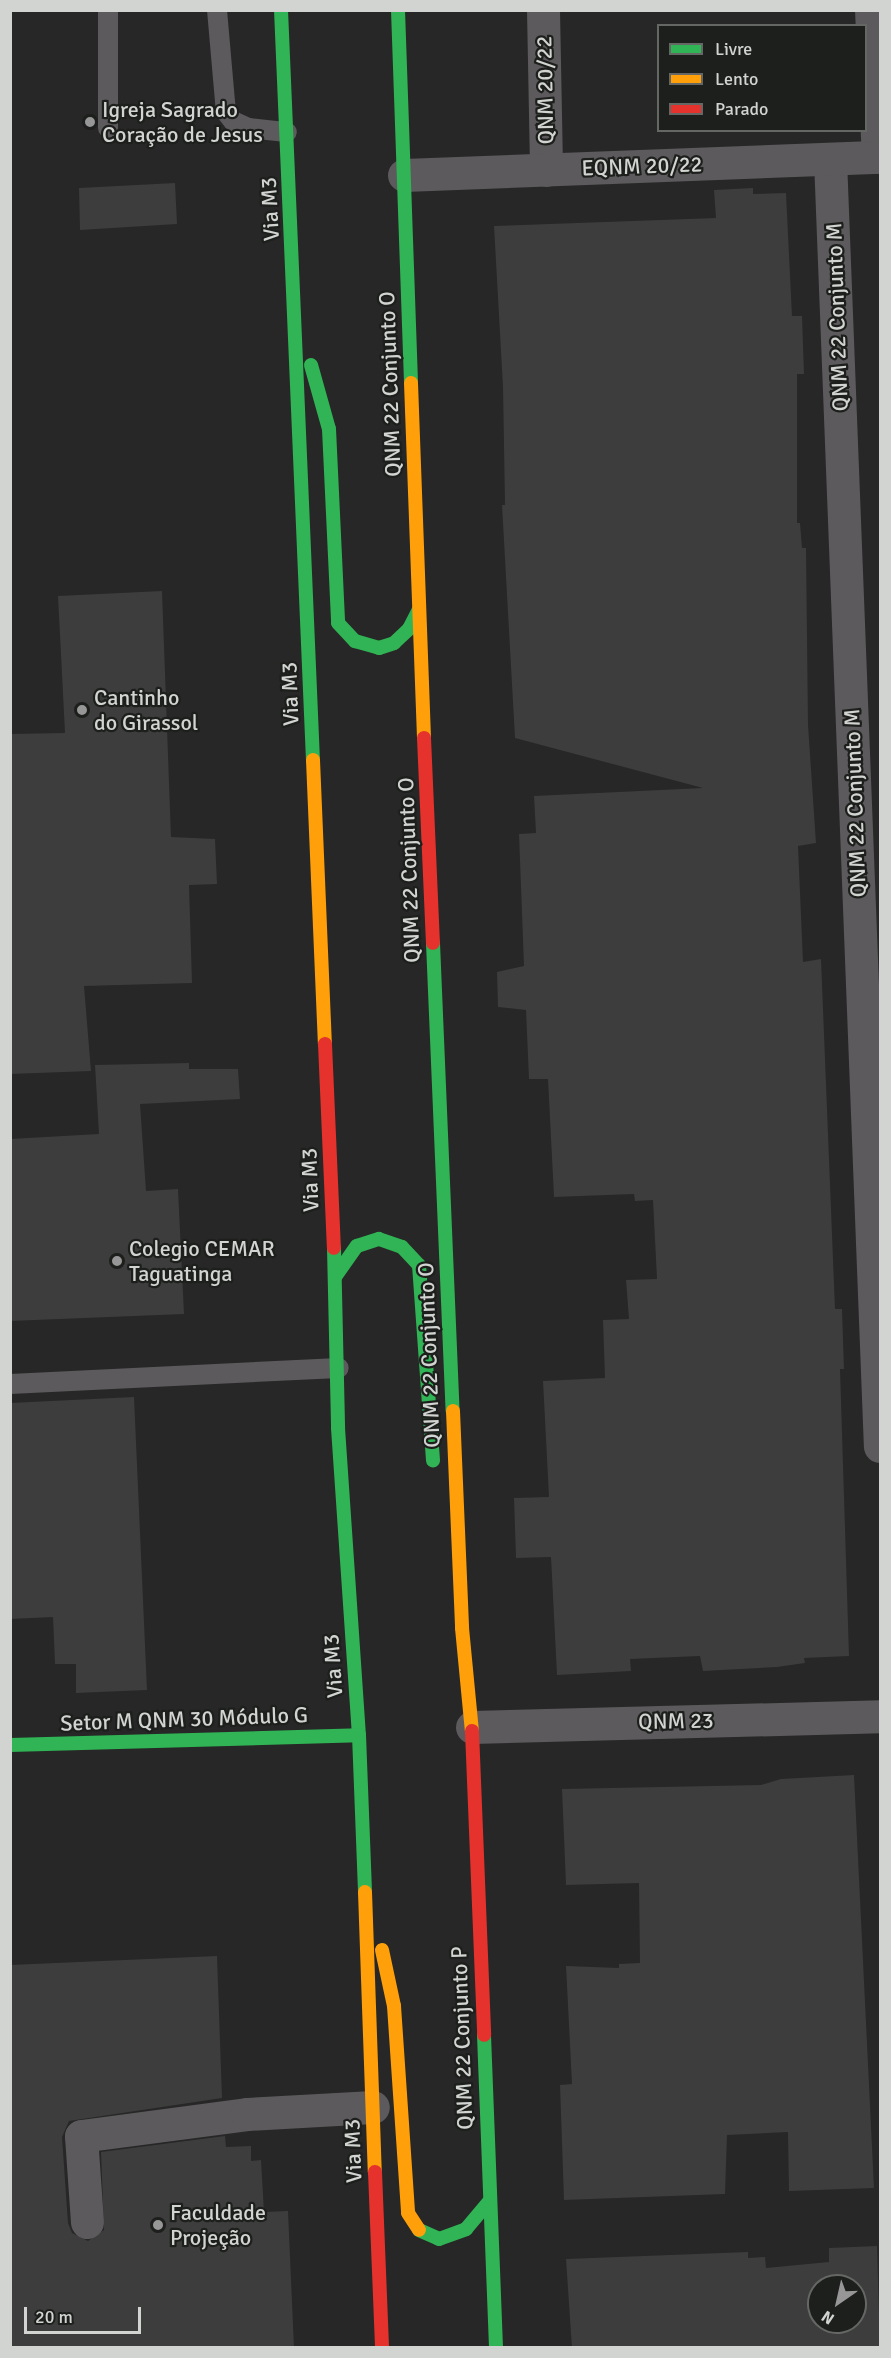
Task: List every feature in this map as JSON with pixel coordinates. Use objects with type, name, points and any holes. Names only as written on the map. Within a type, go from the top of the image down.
[{"type":"main road","name":"Via M3","points":[[281,10],[296,312],[339,1368],[338,1428],[359,1735],[382,2348]]},
{"type":"main road","name":"QNM 22 Conjunto O","points":[[398,10],[419,609],[462,1628],[472,1727]]},
{"type":"main road","points":[[296,312],[329,429],[338,623],[355,641],[379,648],[394,644],[410,629],[419,609]]},
{"type":"main road","points":[[335,1277],[357,1246],[379,1239],[402,1246],[419,1265],[434,1474]]},
{"type":"main road","points":[[442,1518],[462,1628]]},
{"type":"main road","name":"QNM 22 Conjunto P","points":[[472,1727],[496,2348]]},
{"type":"main road","name":"Setor M QNM 30 Módulo G","points":[[10,1745],[359,1735]]},
{"type":"main road","points":[[363,1860],[394,2006],[408,2213],[416,2229],[439,2239],[466,2229],[489,2202]]},
{"type":"street","name":"QNM 20/22","points":[[543,10],[546,170]]},
{"type":"street","points":[[871,10],[879,157]]},
{"type":"street","name":"EQNM 20/22","points":[[404,176],[879,157]]},
{"type":"street","name":"QNM 22 Conjunto M","points":[[830,159],[880,1446]]},
{"type":"street","name":"QNM 23","points":[[472,1727],[880,1716]]},
{"type":"street","points":[[87,2222],[81,2136],[247,2114],[372,2107]]},
{"type":"lane","points":[[108,10],[108,128]]},
{"type":"lane","points":[[217,10],[225,112],[233,121],[248,128],[287,132]]},
{"type":"lane","points":[[10,1384],[339,1368]]},
{"type":"building","points":[[175,183],[177,224],[80,230],[79,188]]},
{"type":"building","points":[[753,188],[753,194],[786,193],[792,316],[802,316],[804,374],[797,374],[797,523],[800,523],[802,548],[806,548],[808,725],[816,843],[798,846],[803,962],[821,959],[835,1309],[842,1309],[844,1369],[840,1369],[849,1656],[804,1658],[805,1663],[777,1667],[703,1671],[700,1656],[630,1659],[631,1671],[557,1675],[551,1557],[516,1558],[514,1498],[549,1497],[543,1381],[605,1378],[603,1320],[629,1319],[626,1280],[657,1279],[653,1200],[635,1201],[634,1194],[554,1197],[548,1079],[529,1079],[526,1010],[498,1007],[497,972],[524,966],[519,834],[536,833],[534,796],[703,788],[515,738],[502,505],[505,505],[503,387],[494,226],[716,218],[714,190]]},
{"type":"building","points":[[162,591],[171,837],[215,839],[217,884],[189,885],[192,983],[84,986],[91,1071],[10,1074],[10,734],[65,733],[58,596]]},
{"type":"building","points":[[189,1063],[189,1069],[238,1069],[240,1099],[140,1104],[146,1191],[178,1189],[184,1314],[10,1321],[10,1139],[99,1134],[95,1065]]},
{"type":"building","points":[[134,1397],[147,1690],[76,1693],[76,1664],[55,1664],[53,1617],[10,1619],[10,1403]]},
{"type":"building","points":[[854,1775],[874,2188],[789,2191],[788,2132],[727,2135],[725,2194],[564,2200],[560,2085],[572,2084],[566,1966],[619,1968],[619,1964],[640,1963],[639,1883],[566,1885],[562,1789],[761,1785],[781,1779]]},
{"type":"building","name":"Faculdade Projeção","points":[[217,1956],[222,2098],[69,2121],[62,2137],[68,2223],[72,2233],[88,2241],[104,2230],[101,2152],[225,2136],[226,2147],[251,2146],[251,2161],[261,2160],[264,2212],[288,2211],[294,2348],[10,2348],[10,1965]]},
{"type":"building","points":[[877,2246],[880,2348],[572,2348],[566,2259],[748,2252],[748,2258],[765,2257],[766,2268],[829,2262],[829,2248]]},
{"type":"traffic: fast","points":[[281,10],[313,760]]},
{"type":"traffic: fast","points":[[398,10],[411,383]]},
{"type":"traffic: fast","points":[[311,365],[329,429],[338,623],[355,641],[379,648],[394,643],[409,629],[419,609]]},
{"type":"traffic: fast","points":[[433,943],[453,1411]]},
{"type":"traffic: fast","points":[[335,1277],[357,1246],[379,1239],[402,1247],[419,1265],[433,1461]]},
{"type":"traffic: fast","points":[[334,1248],[338,1428],[359,1735],[365,1892]]},
{"type":"traffic: fast","points":[[10,1745],[359,1735]]},
{"type":"traffic: fast","points":[[484,2035],[496,2348]]},
{"type":"traffic: fast","points":[[419,2230],[439,2239],[466,2229],[489,2202]]},
{"type":"traffic: slow","points":[[411,383],[424,738]]},
{"type":"traffic: slow","points":[[313,760],[325,1044]]},
{"type":"traffic: slow","points":[[453,1411],[462,1628],[472,1731]]},
{"type":"traffic: slow","points":[[365,1892],[375,2172]]},
{"type":"traffic: slow","points":[[382,1950],[394,2006],[408,2213],[419,2230]]},
{"type":"traffic: jam","points":[[424,738],[433,943]]},
{"type":"traffic: jam","points":[[325,1044],[334,1248]]},
{"type":"traffic: jam","points":[[472,1731],[484,2035]]},
{"type":"traffic: jam","points":[[375,2172],[382,2348]]},
{"type":"place","name":"Igreja Sagrado Coração de Jesus","points":[[90,122]]},
{"type":"place","name":"Cantinho do Girassol","points":[[82,710]]},
{"type":"place","name":"Colegio CEMAR Taguatinga","points":[[117,1261]]},
{"type":"place","name":"Faculdade Projeção","points":[[158,2225]]}]
